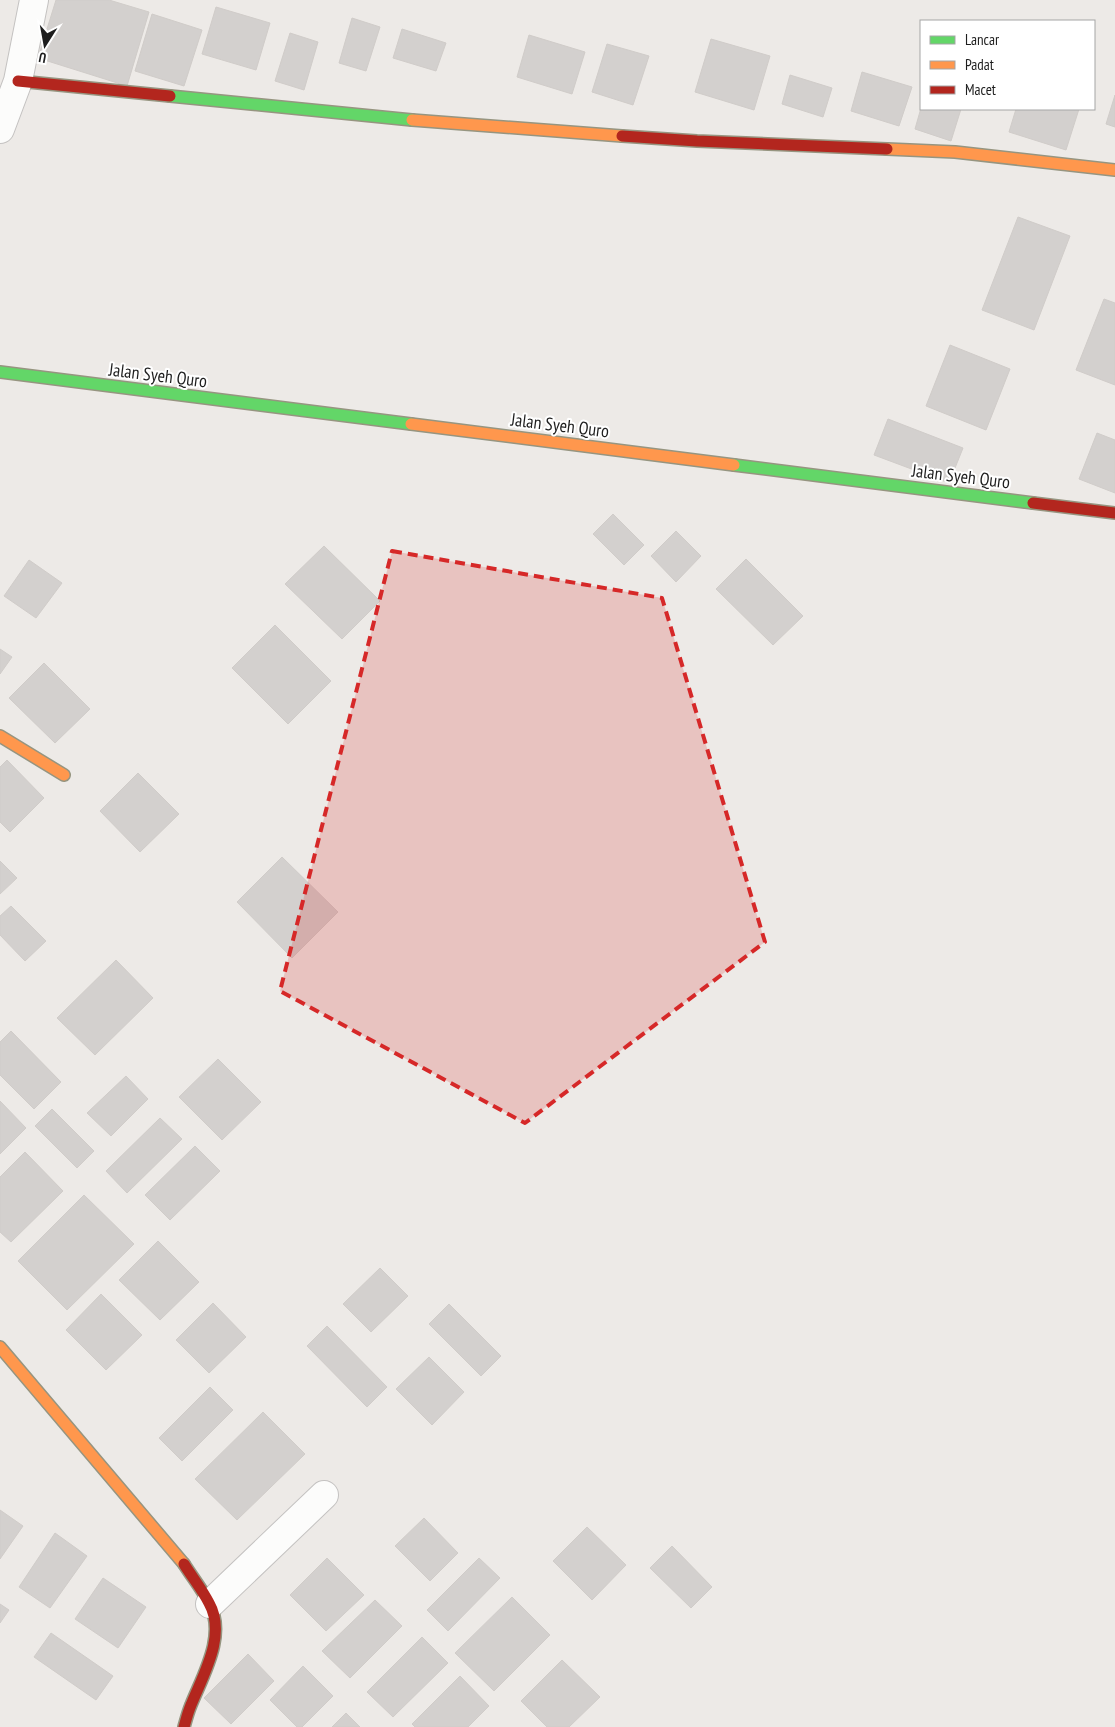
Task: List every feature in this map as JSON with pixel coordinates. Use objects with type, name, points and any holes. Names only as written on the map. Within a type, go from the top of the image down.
[{"type":"street","points":[[0,129],[18,80],[34,0]]},
{"type":"street","points":[[18,80],[439,123],[697,141],[955,152],[1115,170]]},
{"type":"street","name":"Jalan Syeh Quro","points":[[0,372],[1115,513]]},
{"type":"street","points":[[0,736],[64,775]]},
{"type":"street","points":[[0,1347],[178,1556],[210,1604],[216,1624],[211,1657],[203,1680],[190,1706],[184,1727]]},
{"type":"street","points":[[210,1604],[324,1496]]},
{"type":"highlighted area","points":[[392,551],[662,598],[765,942],[525,1123],[280,991]]},
{"type":"building","points":[[56,0],[109,0],[149,12],[127,86],[38,58]]},
{"type":"building","points":[[216,7],[270,23],[256,70],[202,54]]},
{"type":"building","points":[[152,14],[202,30],[184,86],[135,71]]},
{"type":"building","points":[[352,18],[380,27],[366,71],[339,63]]},
{"type":"building","points":[[402,29],[446,43],[436,71],[393,58]]},
{"type":"building","points":[[290,33],[318,42],[304,90],[275,81]]},
{"type":"building","points":[[529,35],[585,52],[572,94],[517,77]]},
{"type":"building","points":[[711,39],[770,56],[754,110],[695,92]]},
{"type":"building","points":[[607,44],[649,56],[633,105],[592,92]]},
{"type":"building","points":[[862,72],[912,87],[899,126],[851,111]]},
{"type":"building","points":[[790,75],[832,88],[823,117],[782,104]]},
{"type":"building","points":[[1115,95],[1115,127],[1106,124]]},
{"type":"building","points":[[920,110],[961,110],[951,141],[915,129]]},
{"type":"building","points":[[1016,110],[1079,110],[1066,150],[1009,132]]},
{"type":"building","points":[[1018,217],[1070,236],[1034,330],[982,310]]},
{"type":"building","points":[[1104,299],[1115,303],[1115,385],[1076,370]]},
{"type":"building","points":[[950,345],[1010,369],[986,430],[926,406]]},
{"type":"building","points":[[888,419],[963,448],[949,483],[874,455]]},
{"type":"building","points":[[1097,433],[1115,440],[1115,493],[1079,479]]},
{"type":"building","points":[[613,514],[644,545],[624,565],[593,534]]},
{"type":"building","points":[[676,531],[701,556],[676,582],[651,556]]},
{"type":"building","points":[[324,546],[380,601],[342,639],[285,584]]},
{"type":"building","points":[[746,559],[803,616],[773,645],[716,589]]},
{"type":"building","points":[[29,560],[62,583],[36,618],[4,596]]},
{"type":"building","points":[[275,625],[331,681],[288,724],[232,668]]},
{"type":"building","points":[[0,649],[12,657],[0,674]]},
{"type":"building","points":[[44,663],[90,709],[55,743],[9,698]]},
{"type":"building","points":[[7,760],[44,798],[10,832],[0,822],[0,767]]},
{"type":"building","points":[[138,773],[179,814],[140,852],[100,811]]},
{"type":"building","points":[[282,857],[338,912],[292,958],[237,902]]},
{"type":"building","points":[[0,861],[17,878],[0,894]]},
{"type":"building","points":[[11,906],[46,941],[25,961],[0,935],[0,916]]},
{"type":"building","points":[[116,960],[153,998],[95,1055],[57,1018]]},
{"type":"building","points":[[11,1031],[61,1082],[34,1109],[0,1075],[0,1042]]},
{"type":"building","points":[[218,1059],[261,1102],[222,1140],[179,1097]]},
{"type":"building","points":[[126,1076],[148,1099],[111,1136],[87,1113]]},
{"type":"building","points":[[0,1101],[26,1128],[0,1154]]},
{"type":"building","points":[[52,1109],[94,1151],[77,1168],[35,1126]]},
{"type":"building","points":[[160,1118],[182,1139],[127,1193],[106,1171]]},
{"type":"building","points":[[195,1146],[220,1171],[170,1220],[145,1195]]},
{"type":"building","points":[[25,1152],[63,1191],[11,1242],[0,1232],[0,1177]]},
{"type":"building","points":[[84,1195],[134,1244],[67,1310],[18,1261]]},
{"type":"building","points":[[158,1241],[199,1282],[160,1320],[119,1280]]},
{"type":"building","points":[[380,1268],[408,1296],[371,1332],[343,1304]]},
{"type":"building","points":[[101,1294],[142,1335],[106,1370],[66,1330]]},
{"type":"building","points":[[213,1303],[246,1337],[209,1373],[176,1340]]},
{"type":"building","points":[[449,1304],[501,1356],[481,1376],[429,1324]]},
{"type":"building","points":[[327,1326],[387,1387],[367,1407],[307,1346]]},
{"type":"building","points":[[429,1357],[464,1392],[432,1425],[396,1389]]},
{"type":"building","points":[[210,1387],[233,1410],[182,1461],[159,1438]]},
{"type":"building","points":[[263,1412],[305,1454],[237,1520],[195,1479]]},
{"type":"building","points":[[0,1510],[23,1526],[0,1559]]},
{"type":"building","points":[[424,1518],[458,1553],[430,1581],[395,1546]]},
{"type":"building","points":[[587,1527],[626,1565],[592,1600],[553,1561]]},
{"type":"building","points":[[55,1533],[87,1556],[50,1608],[19,1587]]},
{"type":"building","points":[[672,1546],[712,1587],[691,1608],[650,1568]]},
{"type":"building","points":[[327,1558],[364,1595],[326,1631],[290,1595]]},
{"type":"building","points":[[479,1558],[500,1578],[448,1631],[427,1610]]},
{"type":"building","points":[[103,1578],[146,1607],[118,1648],[75,1619]]},
{"type":"building","points":[[512,1597],[550,1635],[494,1691],[455,1653]]},
{"type":"building","points":[[375,1600],[402,1626],[350,1678],[322,1651]]},
{"type":"building","points":[[0,1604],[9,1610],[0,1623]]},
{"type":"building","points":[[51,1633],[113,1676],[96,1700],[34,1657]]},
{"type":"building","points":[[422,1637],[448,1663],[393,1717],[367,1692]]},
{"type":"building","points":[[248,1654],[274,1681],[231,1724],[204,1698]]},
{"type":"building","points":[[562,1660],[600,1697],[569,1727],[547,1727],[521,1701]]},
{"type":"building","points":[[303,1666],[333,1696],[302,1727],[297,1727],[270,1700]]},
{"type":"building","points":[[460,1676],[489,1706],[468,1727],[415,1727],[412,1724]]},
{"type":"building","points":[[346,1713],[360,1727],[332,1727]]},
{"type":"traffic: fast","points":[[170,96],[412,120]]},
{"type":"traffic: fast","points":[[0,372],[411,424]]},
{"type":"traffic: fast","points":[[734,465],[1033,503]]},
{"type":"traffic: slow","points":[[412,120],[622,136]]},
{"type":"traffic: slow","points":[[887,149],[955,152],[1115,170]]},
{"type":"traffic: slow","points":[[411,424],[734,465]]},
{"type":"traffic: slow","points":[[0,736],[64,775]]},
{"type":"traffic: slow","points":[[0,1347],[184,1564]]},
{"type":"traffic: jam","points":[[18,81],[170,96]]},
{"type":"traffic: jam","points":[[622,136],[887,149]]},
{"type":"traffic: jam","points":[[1033,503],[1115,513]]},
{"type":"traffic: jam","points":[[184,1564],[209,1603],[214,1615],[215,1628],[214,1641],[207,1668],[184,1727]]}]
